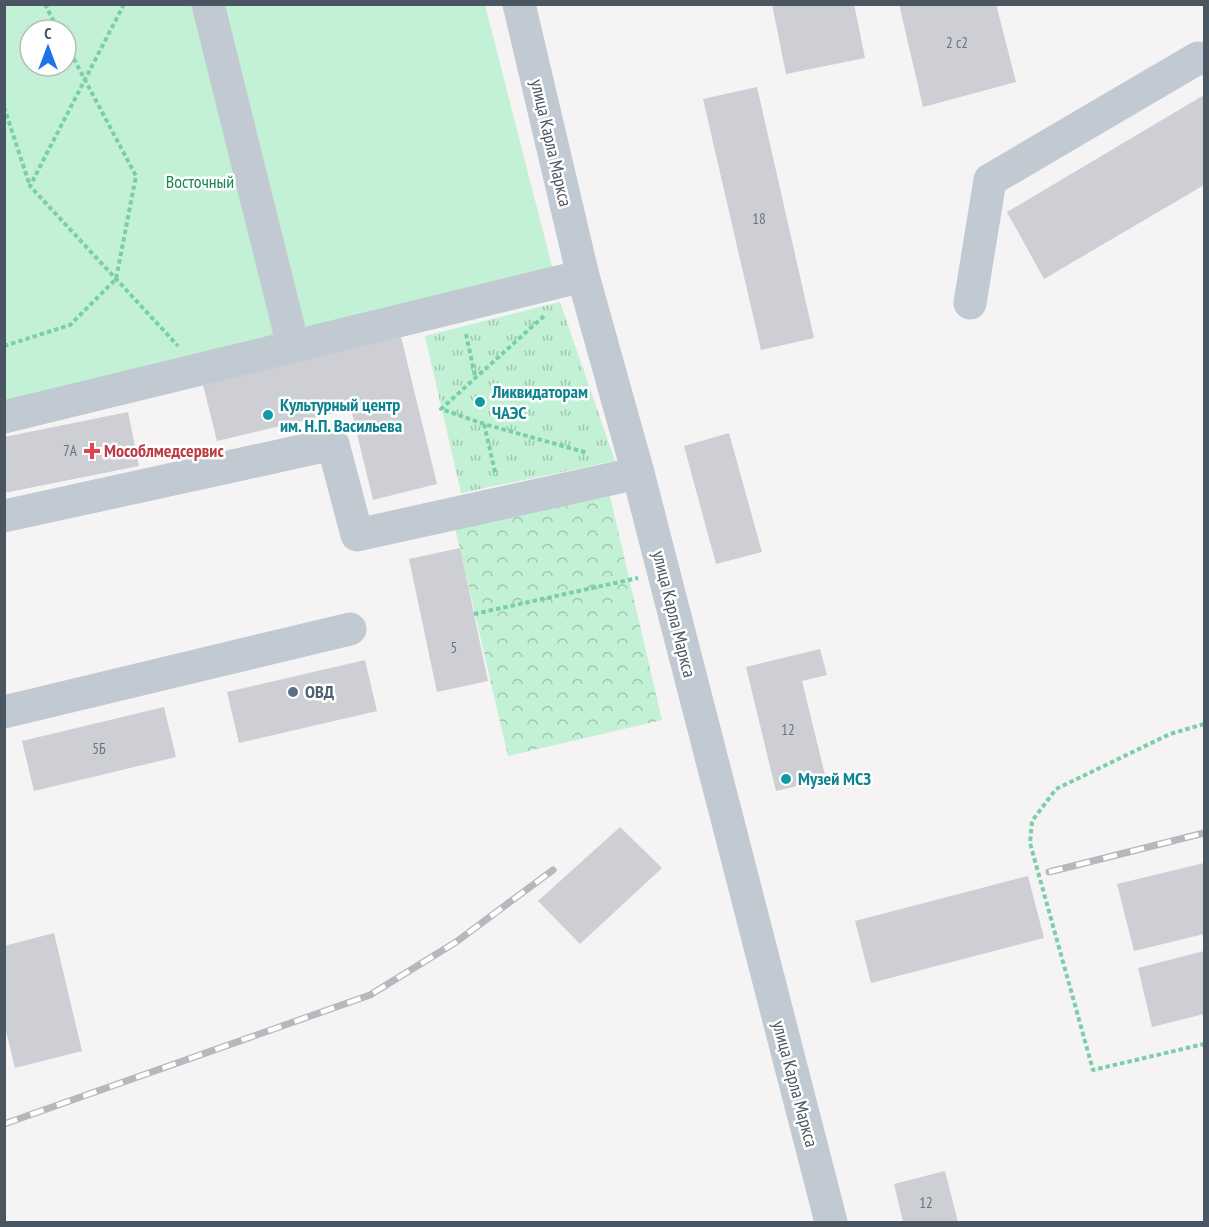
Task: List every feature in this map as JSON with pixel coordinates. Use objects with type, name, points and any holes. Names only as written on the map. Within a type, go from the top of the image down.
[{"type":"street","points":[[208,4],[293,346]]},
{"type":"street","name":"улица Карла Маркса","points":[[519,4],[583,276],[638,473],[831,1222]]},
{"type":"street","points":[[970,303],[990,180],[1198,58],[1204,58]]},
{"type":"street","points":[[4,417],[583,276]]},
{"type":"street","points":[[4,516],[333,444],[357,535],[638,473]]},
{"type":"street","points":[[4,712],[350,629]]},
{"type":"path","points":[[45,4],[52,18]]},
{"type":"path","points":[[30,186],[124,4]]},
{"type":"path","points":[[4,346],[70,325],[116,279],[136,176],[78,67]]},
{"type":"path","points":[[4,107],[30,186],[199,368]]},
{"type":"path","points":[[552,309],[441,409],[484,424],[593,454]]},
{"type":"path","points":[[465,327],[475,377]]},
{"type":"path","points":[[484,424],[498,485]]},
{"type":"path","points":[[474,614],[645,576]]},
{"type":"path","points":[[1204,724],[1170,734],[1056,789],[1032,821],[1030,843],[1093,1070],[1204,1044]]},
{"type":"green space","name":"Восточный","points":[[4,5],[485,5],[556,282],[5,410]]},
{"type":"green space","points":[[560,302],[615,461],[461,493],[425,336]]},
{"type":"green space","points":[[609,492],[662,720],[508,756],[455,528]]},
{"type":"building","points":[[772,4],[854,4],[865,58],[786,74]]},
{"type":"building","points":[[899,4],[996,4],[1016,82],[923,107]]},
{"type":"building","points":[[757,87],[814,338],[761,350],[703,99]]},
{"type":"building","points":[[1204,95],[1204,185],[1044,279],[1007,212]]},
{"type":"building","name":"Культурный центр им. Н.П. Васильева","points":[[401,337],[437,484],[373,500],[351,409],[217,441],[203,385]]},
{"type":"building","points":[[128,412],[139,466],[4,493],[4,437]]},
{"type":"building","points":[[729,433],[762,552],[716,564],[684,446]]},
{"type":"building","points":[[460,548],[488,681],[437,692],[409,559]]},
{"type":"building","points":[[820,649],[827,675],[802,681],[826,779],[776,791],[746,667]]},
{"type":"building","points":[[365,660],[377,711],[239,743],[227,692]]},
{"type":"building","points":[[164,707],[176,757],[34,791],[22,741]]},
{"type":"building","points":[[620,827],[662,868],[580,944],[538,901]]},
{"type":"building","points":[[1204,863],[1204,934],[1134,951],[1117,884]]},
{"type":"building","points":[[1028,876],[1044,938],[871,983],[855,921]]},
{"type":"building","points":[[54,933],[82,1051],[15,1068],[4,1023],[4,946]]},
{"type":"building","points":[[1204,951],[1204,1014],[1152,1027],[1138,968]]},
{"type":"building","points":[[945,1171],[958,1222],[903,1222],[894,1184]]},
{"type":"railway","points":[[1049,872],[1204,833]]},
{"type":"railway","points":[[4,1124],[370,995],[456,942],[553,870]]},
{"type":"place","name":"Ликвидаторам ЧАЭС","points":[[480,402]]},
{"type":"place","name":"Культурный центр им. Н.П. Васильева","points":[[268,415]]},
{"type":"place","name":"Мособлмедсервис","points":[[92,451]]},
{"type":"place","name":"ОВД","points":[[293,692]]},
{"type":"place","name":"Музей МСЗ","points":[[786,779]]}]
